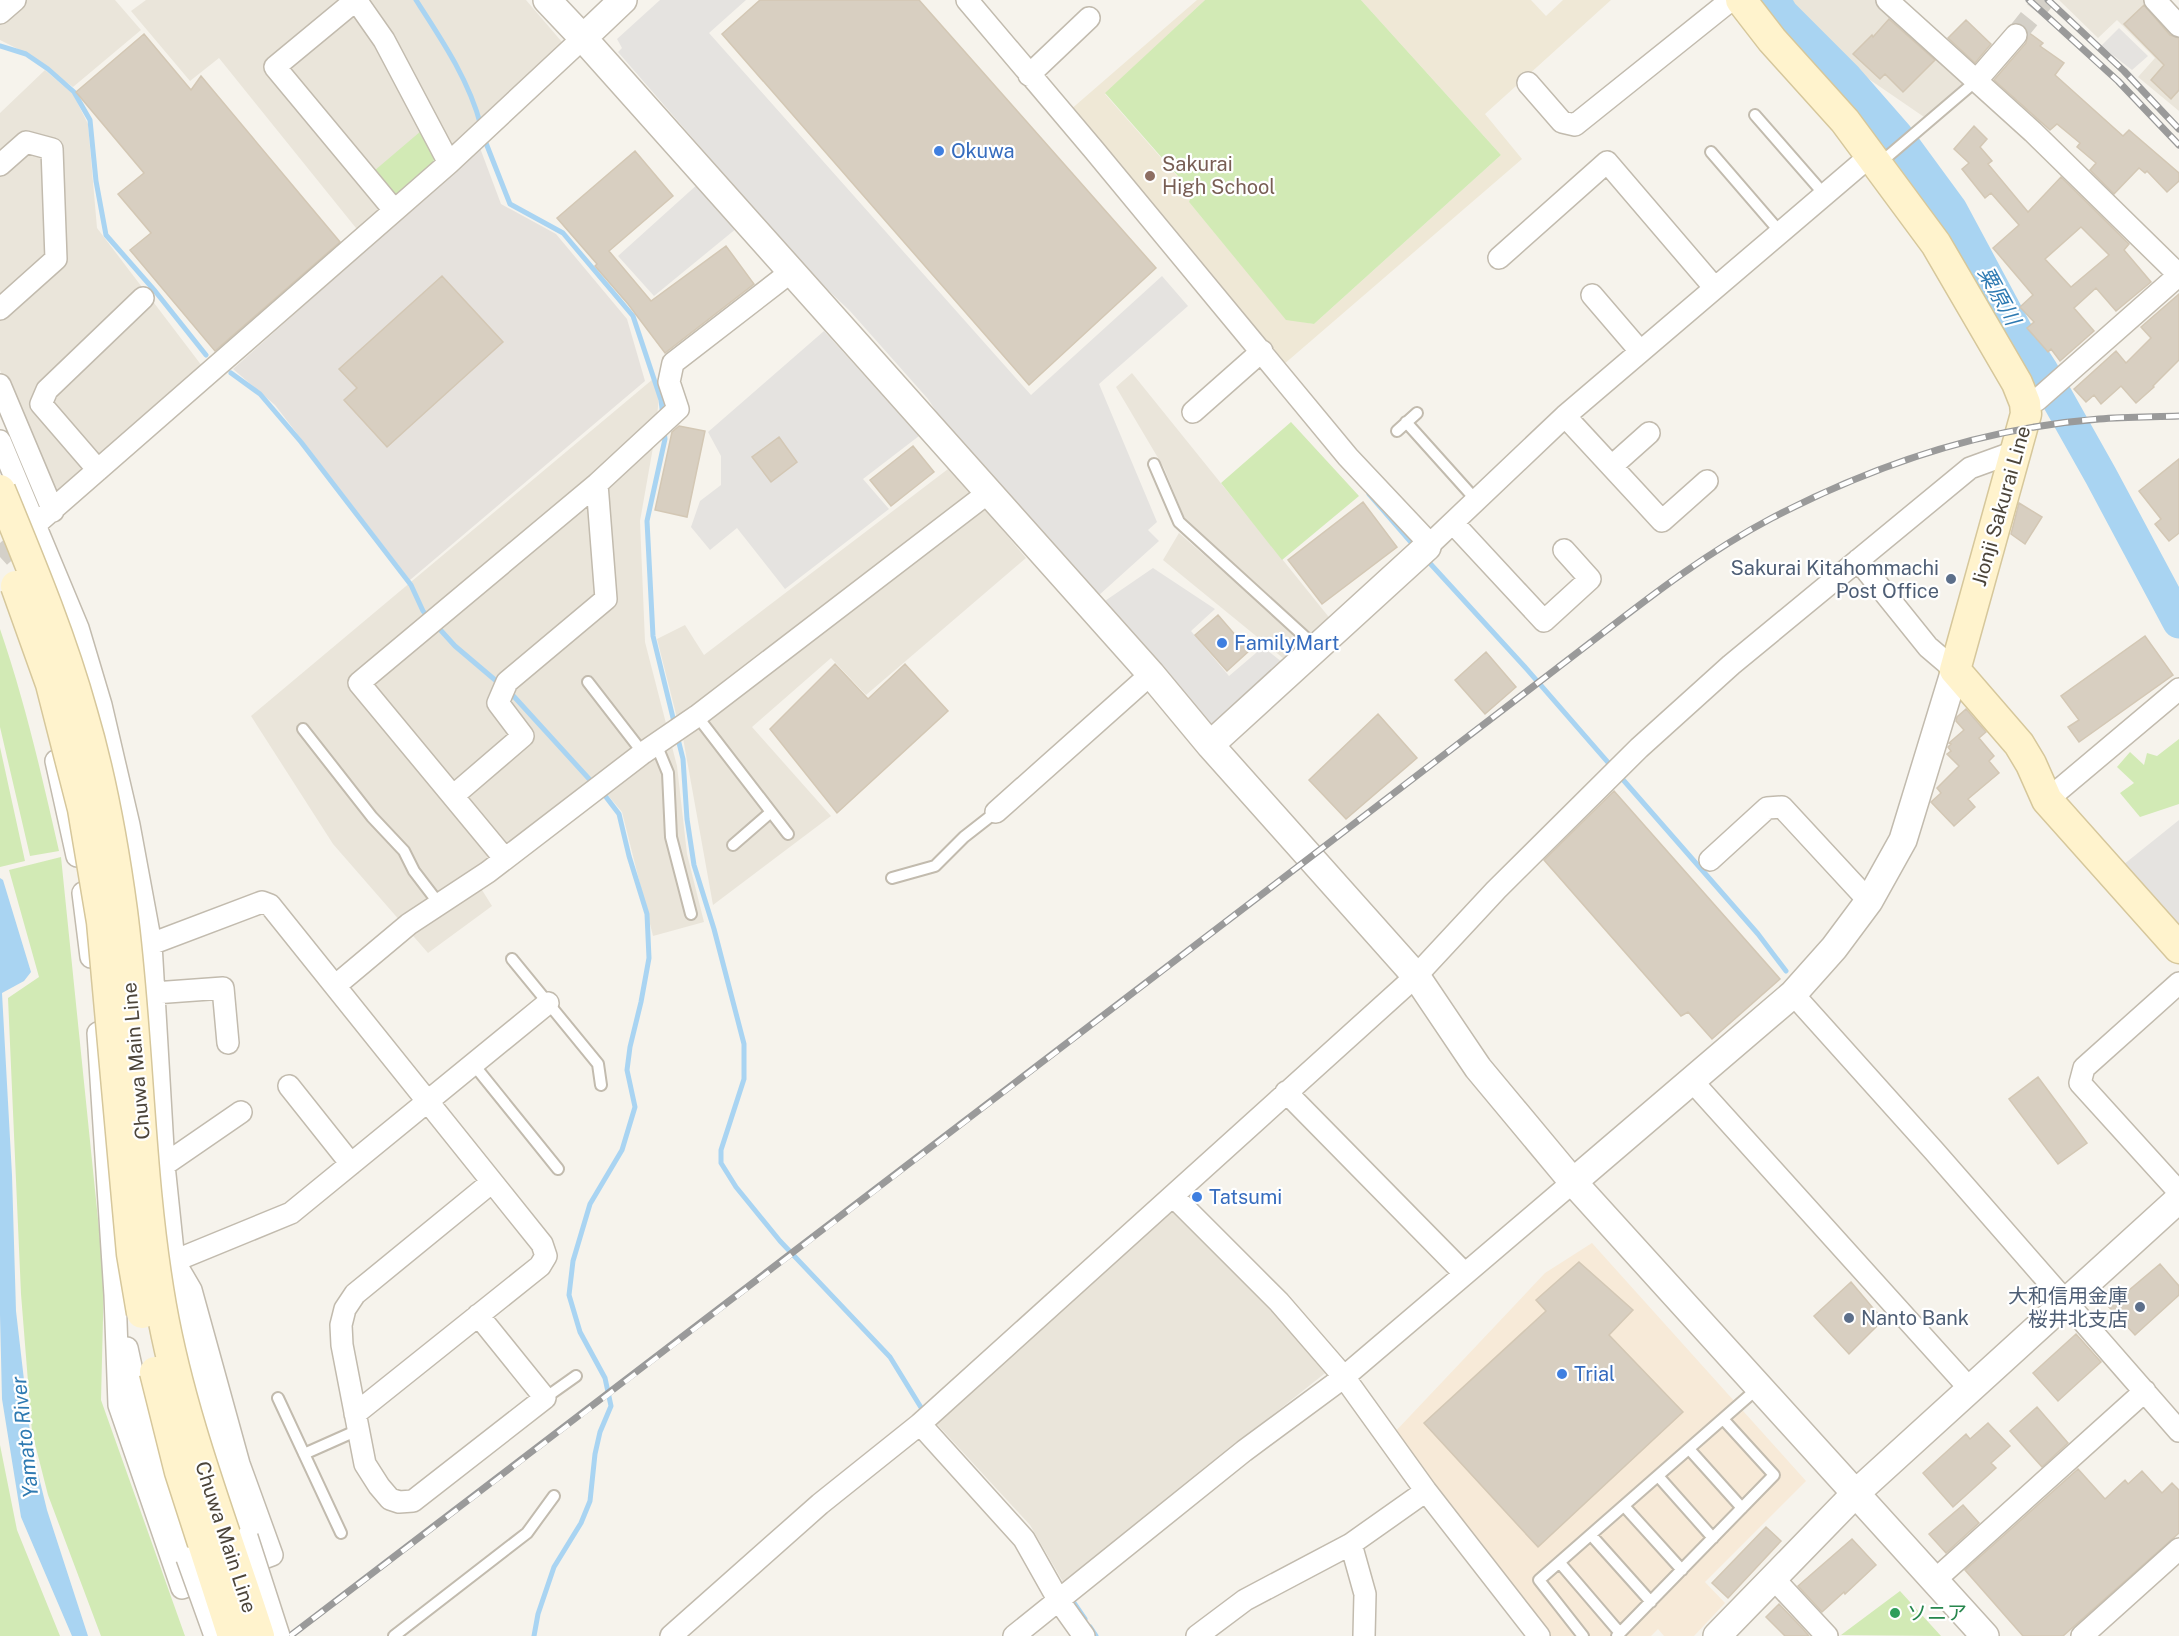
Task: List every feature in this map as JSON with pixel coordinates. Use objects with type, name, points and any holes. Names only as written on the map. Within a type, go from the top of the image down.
[{"type":"main road","name":"Jionji Sakurai Line","points":[[1741,0],[1772,40],[1880,158],[1935,244],[2017,384],[2031,401],[2014,453],[1956,670]]},
{"type":"main road","name":"Chuwa Main Line","points":[[0,490],[57,637],[82,712],[96,767],[122,911],[153,1244],[161,1306],[178,1385],[259,1636]]},
{"type":"main road","name":"Chuwa Main Line","points":[[0,544],[51,684],[83,809],[102,922],[132,1254],[142,1313],[180,1472],[233,1636]]},
{"type":"main road","points":[[1956,670],[2019,744],[2047,800],[2179,948]]},
{"type":"street","points":[[0,13],[15,0]]},
{"type":"street","points":[[394,210],[275,67],[356,0],[384,40],[449,163]]},
{"type":"street","points":[[547,0],[989,492],[1416,976],[1478,1068],[1573,1182],[1985,1636]]},
{"type":"street","points":[[36,524],[449,163],[623,0]]},
{"type":"street","points":[[967,0],[1094,150],[1256,357],[1348,457],[1423,550]]},
{"type":"street","points":[[1528,83],[1562,122],[1575,125],[1731,0]]},
{"type":"street","points":[[1887,0],[2033,132],[2179,275],[2064,377],[2031,401]]},
{"type":"street","points":[[2155,0],[2179,26]]},
{"type":"street","points":[[1029,75],[1089,18]]},
{"type":"street","points":[[1976,81],[2016,35]]},
{"type":"street","points":[[0,165],[26,142],[52,149],[56,259],[0,309]]},
{"type":"street","points":[[1210,745],[1453,523],[1565,416],[1824,194],[1880,158]]},
{"type":"street","points":[[1499,258],[1607,162],[1714,287]]},
{"type":"street","points":[[505,859],[359,683],[597,484],[678,410],[669,382],[673,363],[792,271]]},
{"type":"street","points":[[1592,295],[1640,351]]},
{"type":"street","points":[[98,470],[41,404],[47,390],[142,298]]},
{"type":"street","points":[[1193,412],[1256,357]]},
{"type":"street","points":[[0,385],[53,511]]},
{"type":"street","points":[[1565,416],[1662,521],[1707,481]]},
{"type":"street","points":[[1612,466],[1649,433]]},
{"type":"street","points":[[0,441],[78,628],[101,705],[129,825],[151,944],[164,1165],[174,1260],[187,1333],[247,1537],[279,1636]]},
{"type":"street","points":[[671,1636],[820,1504],[920,1425],[1416,976],[1496,890],[1617,768],[1731,665],[1970,468],[2014,453]]},
{"type":"street","points":[[453,796],[523,736],[498,703],[504,687],[606,599],[597,484]]},
{"type":"street","points":[[335,986],[409,924],[441,905],[505,859],[597,788],[697,716],[989,492]]},
{"type":"street","points":[[1453,523],[1544,621],[1590,579],[1564,550]]},
{"type":"street","points":[[1014,1636],[1244,1451],[1344,1377],[1793,994],[1834,948],[1869,901],[1903,840],[1956,670],[1928,646],[1858,560]]},
{"type":"street","points":[[0,586],[47,720],[81,876],[95,994],[115,1295],[119,1405],[182,1588],[272,1555],[239,1464],[190,1290],[174,1260]]},
{"type":"street","points":[[996,812],[1151,674]]},
{"type":"street","points":[[2047,800],[2179,689]]},
{"type":"street","points":[[1710,860],[1767,808],[1782,807],[1869,901]]},
{"type":"street","points":[[151,944],[262,902],[270,905],[542,1244],[546,1256],[540,1266],[478,1315],[357,1422]]},
{"type":"street","points":[[2179,983],[2084,1068],[2080,1083],[2179,1192]]},
{"type":"street","points":[[154,993],[223,988],[228,1043]]},
{"type":"street","points":[[1793,994],[2179,1431]]},
{"type":"street","points":[[174,1260],[291,1213],[548,1003]]},
{"type":"street","points":[[1692,1081],[1970,1389]]},
{"type":"street","points":[[289,1086],[351,1164]]},
{"type":"street","points":[[1286,1092],[1465,1274]]},
{"type":"street","points":[[164,1165],[241,1112]]},
{"type":"street","points":[[478,1315],[545,1398],[413,1501],[399,1502],[390,1499],[365,1464],[342,1345],[341,1325],[345,1310],[355,1294],[492,1182]]},
{"type":"street","points":[[1173,1196],[1279,1302],[1344,1377],[1426,1491],[1539,1636]]},
{"type":"street","points":[[1717,1636],[1856,1493],[2179,1198]]},
{"type":"street","points":[[115,1295],[138,1402],[162,1487],[215,1636]]},
{"type":"street","points":[[1935,1580],[2145,1391]]},
{"type":"street","points":[[920,1425],[1024,1539],[1059,1601],[1084,1636]]},
{"type":"street","points":[[1197,1636],[1245,1600],[1351,1544],[1426,1491]]},
{"type":"street","points":[[1351,1544],[1365,1594],[1364,1636]]},
{"type":"street","points":[[2082,1636],[2179,1549]]},
{"type":"street","points":[[1773,1578],[1827,1636]]},
{"type":"lane","points":[[1880,158],[1976,81]]},
{"type":"lane","points":[[1755,115],[1824,194]]},
{"type":"lane","points":[[1710,152],[1780,232]]},
{"type":"lane","points":[[1397,431],[1417,413]]},
{"type":"lane","points":[[1406,422],[1476,500]]},
{"type":"lane","points":[[1154,464],[1179,522],[1316,647]]},
{"type":"lane","points":[[588,682],[662,740],[668,773],[671,837],[691,914]]},
{"type":"lane","points":[[697,716],[788,834]]},
{"type":"lane","points":[[303,729],[372,817],[404,851],[414,871],[441,905]]},
{"type":"lane","points":[[733,845],[771,812]]},
{"type":"lane","points":[[892,878],[935,866],[964,837],[996,812]]},
{"type":"lane","points":[[512,959],[598,1064],[601,1085]]},
{"type":"lane","points":[[474,1065],[558,1169]]},
{"type":"lane","points":[[545,1398],[576,1376]]},
{"type":"lane","points":[[1583,1636],[1539,1580],[1759,1388]]},
{"type":"lane","points":[[278,1398],[341,1533]]},
{"type":"lane","points":[[1560,1563],[1619,1634],[1774,1475],[1723,1419]]},
{"type":"lane","points":[[304,1454],[357,1422]]},
{"type":"lane","points":[[1689,1449],[1742,1508]]},
{"type":"lane","points":[[1658,1476],[1713,1538]]},
{"type":"lane","points":[[394,1636],[527,1533],[554,1496]]},
{"type":"lane","points":[[1624,1506],[1682,1570]]},
{"type":"lane","points":[[1591,1535],[1650,1602]]},
{"type":"shaded area","points":[[0,0],[115,0],[141,30],[73,87],[28,54],[0,40]]},
{"type":"shaded area","points":[[146,0],[526,0],[562,42],[430,171],[360,233],[219,58],[190,81],[131,11]]},
{"type":"shaded area","points":[[660,0],[746,0],[709,33],[1031,395],[1162,276],[1188,306],[1099,384],[1157,522],[1148,530],[1159,541],[1098,596],[953,437],[928,399],[850,311],[807,270],[618,52],[622,48],[617,39]]},
{"type":"shaded area","name":"Sakurai High School","points":[[1197,0],[1205,0],[1105,94],[1192,193],[1189,202],[1286,319],[1314,324],[1501,155],[1361,0],[1531,0],[1546,16],[1563,0],[1611,0],[1485,114],[1522,159],[1283,365],[1069,111]]},
{"type":"shaded area","points":[[1783,0],[1879,0],[1965,81],[1927,119],[1841,60],[1795,19]]},
{"type":"shaded area","points":[[2059,0],[2146,0],[2179,36],[2179,111],[2138,77],[2155,58],[2117,20],[2098,38]]},
{"type":"shaded area","points":[[2119,28],[2148,56],[2132,70],[2101,46]]},
{"type":"shaded area","points":[[45,70],[73,94],[88,124],[97,228],[202,366],[55,499],[0,370],[0,113]]},
{"type":"shaded area","points":[[480,148],[501,204],[556,234],[627,319],[645,381],[410,580],[275,405],[233,369]]},
{"type":"shaded area","points":[[699,183],[737,228],[654,296],[618,256]]},
{"type":"shaded area","points":[[824,331],[919,436],[863,479],[889,509],[785,589],[737,528],[710,550],[691,527],[700,501],[721,485],[721,456],[708,432]],"holes":[[[779,438],[797,462],[771,482],[753,457]]]},
{"type":"shaded area","points":[[1132,373],[1332,621],[1314,639],[1184,517],[1164,468],[1116,387]]},
{"type":"shaded area","points":[[653,379],[659,397],[655,436],[640,521],[645,642],[677,766],[687,854],[704,922],[653,936],[622,812],[606,793],[482,890],[492,906],[428,953],[333,844],[251,716]]},
{"type":"shaded area","points":[[948,469],[971,495],[677,718],[657,639],[685,625],[704,655]]},
{"type":"shaded area","points":[[983,507],[1026,558],[866,695],[831,658],[752,727],[831,816],[713,905],[683,738]]},
{"type":"shaded area","points":[[1179,533],[1307,645],[1289,663],[1163,560]]},
{"type":"shaded area","points":[[1153,568],[1215,609],[1191,631],[1229,676],[1263,647],[1287,666],[1211,727],[1102,603]]},
{"type":"shaded area","points":[[2179,820],[2179,927],[2123,865]]},
{"type":"shaded area","points":[[1174,1205],[1329,1370],[1063,1582],[1030,1525],[935,1422]]},
{"type":"shaded area","points":[[1592,1243],[1806,1481],[1705,1582],[1725,1603],[1694,1636],[1664,1636],[1658,1629],[1651,1636],[1549,1636],[1393,1434],[1545,1273]]},
{"type":"green space","points":[[1205,0],[1361,0],[1501,155],[1314,324],[1286,320],[1189,202],[1192,192],[1105,93]]},
{"type":"green space","points":[[421,131],[432,151],[433,163],[419,181],[395,194],[374,171]]},
{"type":"green space","points":[[1291,422],[1359,496],[1282,560],[1221,483]]},
{"type":"green space","points":[[0,629],[25,712],[59,851],[30,856],[0,727]]},
{"type":"green space","points":[[2179,739],[2179,804],[2140,817],[2120,793],[2134,783],[2117,767],[2130,752],[2144,765],[2147,753],[2157,756]]},
{"type":"green space","points":[[0,747],[25,861],[0,867]]},
{"type":"green space","points":[[61,857],[104,1278],[101,1400],[185,1636],[101,1636],[48,1495],[32,1432],[21,1294],[8,998],[39,977],[9,870]]},
{"type":"green space","points":[[0,1445],[17,1530],[60,1636],[0,1636]]},
{"type":"green space","name":"ソニア","points":[[1900,1591],[1941,1636],[1841,1635]]},
{"type":"water","name":"Yamato River","points":[[0,878],[3,880],[31,972],[24,981],[2,993],[12,1175],[16,1311],[32,1449],[47,1510],[88,1636],[72,1636],[21,1517],[2,1399]]},
{"type":"building","name":"Okuwa","points":[[760,0],[919,0],[1156,268],[1029,385],[722,34]]},
{"type":"building","points":[[2144,5],[2170,35],[2179,38],[2179,90],[2171,99],[2151,80],[2164,65],[2124,24]]},
{"type":"building","points":[[1889,19],[1935,60],[1903,92],[1885,74],[1880,79],[1853,54]]},
{"type":"building","points":[[1966,20],[1991,44],[1975,63],[1948,38]]},
{"type":"building","points":[[2028,32],[2043,43],[2040,46],[2064,63],[2055,75],[2123,136],[2129,130],[2179,173],[2179,181],[2167,192],[2147,171],[2145,173],[2139,168],[2114,194],[2090,170],[2096,163],[2077,147],[2080,143],[2057,124],[2050,130],[1994,80],[2026,43]]},
{"type":"building","points":[[144,34],[191,90],[201,76],[340,242],[215,351],[130,250],[151,233],[118,194],[144,173],[76,92]]},
{"type":"building","points":[[1974,126],[1987,139],[1980,147],[1992,161],[1988,164],[2028,212],[2061,177],[2129,244],[2124,250],[2151,282],[2116,311],[2096,288],[2074,308],[2094,331],[2060,361],[2051,349],[2048,352],[2027,328],[2034,322],[2020,307],[2033,295],[1993,248],[2019,225],[1991,193],[1985,198],[1962,169],[1969,163],[1954,149]],"holes":[[[2081,227],[2109,255],[2071,287],[2045,259]]]},
{"type":"building","points":[[635,151],[673,196],[609,251],[651,301],[726,246],[754,284],[665,353],[628,304],[595,266],[597,264],[557,218]]},
{"type":"building","points":[[442,276],[503,342],[387,447],[344,400],[357,388],[339,369]]},
{"type":"building","points":[[2179,294],[2179,360],[2136,403],[2121,386],[2101,404],[2094,395],[2086,402],[2074,389],[2116,351],[2126,363],[2151,338],[2141,327]]},
{"type":"building","points":[[679,426],[705,431],[687,517],[655,510],[672,432]]},
{"type":"building","points":[[779,437],[797,462],[771,482],[752,457]]},
{"type":"building","points":[[913,446],[934,472],[891,506],[870,480]]},
{"type":"building","points":[[2179,459],[2179,533],[2169,541],[2155,524],[2161,519],[2139,491]]},
{"type":"building","points":[[1363,502],[1397,547],[1322,604],[1288,560]]},
{"type":"building","points":[[2019,503],[2042,517],[2025,544],[2011,534]]},
{"type":"building","name":"FamilyMart","points":[[1218,615],[1249,651],[1227,671],[1195,635]]},
{"type":"building","points":[[2145,636],[2173,675],[2079,742],[2068,727],[2079,720],[2061,696]]},
{"type":"building","points":[[1486,652],[1516,687],[1485,714],[1455,680]]},
{"type":"building","points":[[835,664],[868,699],[905,664],[948,711],[837,813],[770,729]]},
{"type":"building","points":[[1966,709],[1986,732],[1979,738],[1994,756],[1989,761],[1999,773],[1968,799],[1975,807],[1954,826],[1931,802],[1941,793],[1937,788],[1959,766],[1947,754],[1951,751],[1948,747],[1951,744],[1949,743],[1964,730],[1956,721]]},
{"type":"building","points":[[1378,714],[1417,758],[1346,819],[1309,780]]},
{"type":"building","points":[[1614,791],[1780,979],[1712,1039],[1688,1012],[1681,1016],[1544,860]]},
{"type":"building","points":[[2038,1077],[2087,1143],[2058,1164],[2009,1099]]},
{"type":"building","name":"Trial","points":[[1579,1262],[1633,1310],[1609,1335],[1683,1412],[1538,1547],[1424,1423],[1546,1311],[1536,1300]]},
{"type":"building","points":[[2160,1264],[2179,1286],[2179,1295],[2135,1335],[2109,1307]]},
{"type":"building","name":"Nanto Bank","points":[[1851,1282],[1883,1320],[1849,1354],[1814,1316]]},
{"type":"building","points":[[2076,1334],[2101,1362],[2058,1401],[2033,1373]]},
{"type":"building","points":[[2037,1407],[2068,1443],[2042,1467],[2010,1431]]},
{"type":"building","points":[[1988,1423],[2010,1446],[1991,1463],[1996,1468],[1953,1507],[1923,1473],[1966,1434],[1970,1439]]},
{"type":"building","points":[[2078,1469],[2105,1499],[2125,1480],[2128,1484],[2142,1471],[2162,1493],[2172,1483],[2179,1490],[2179,1533],[2063,1636],[2023,1636],[1965,1570]]},
{"type":"building","points":[[1963,1505],[1979,1523],[1946,1553],[1929,1534]]},
{"type":"building","points":[[1766,1527],[1781,1541],[1728,1598],[1712,1583]]},
{"type":"building","points":[[1852,1539],[1876,1565],[1822,1612],[1798,1586]]},
{"type":"building","points":[[1779,1604],[1809,1636],[1785,1636],[1766,1617]]},
{"type":"waterway","points":[[416,0],[462,76],[481,126]]},
{"type":"waterway","name":"粟原川","points":[[1774,0],[1782,14],[1847,79],[1896,135],[1951,210],[2016,331],[2042,371],[2101,476],[2179,622]]},
{"type":"waterway","points":[[0,46],[26,54],[48,69],[74,92],[90,120],[96,181],[106,235],[206,355]]},
{"type":"waterway","points":[[484,138],[510,204],[563,233],[633,316],[661,400],[663,416]]},
{"type":"waterway","points":[[231,373],[260,394],[301,442],[411,585],[428,617]]},
{"type":"waterway","points":[[664,431],[665,439],[647,521],[653,636],[675,726]]},
{"type":"waterway","points":[[1369,494],[1416,548]]},
{"type":"waterway","points":[[1426,559],[1612,767]]},
{"type":"waterway","points":[[435,624],[455,646],[501,685]]},
{"type":"waterway","points":[[508,690],[591,781]]},
{"type":"waterway","points":[[677,735],[683,759],[687,819],[694,865],[714,929],[744,1044],[744,1079],[721,1150],[721,1163],[736,1187],[780,1241],[890,1357],[925,1414]]},
{"type":"waterway","points":[[1618,774],[1758,934],[1786,971]]},
{"type":"waterway","points":[[534,1636],[538,1614],[554,1567],[581,1523],[590,1501],[595,1454],[600,1432],[611,1406],[605,1378],[580,1332],[569,1295],[573,1261],[590,1204],[622,1150],[635,1107],[627,1070],[649,958],[647,914],[619,814],[606,797]]},
{"type":"waterway","points":[[1070,1597],[1085,1619]]},
{"type":"waterway","points":[[1090,1627],[1096,1636]]},
{"type":"tunnel","points":[[2016,35],[2044,0]]},
{"type":"tunnel","points":[[0,557],[29,531]]},
{"type":"railway","points":[[2029,0],[2118,81],[2179,145]]},
{"type":"railway","points":[[2048,0],[2124,71],[2179,129]]},
{"type":"railway","points":[[290,1636],[1635,609],[1715,551],[1772,518],[1850,481],[1972,440],[2056,424],[2109,418],[2179,416]]},
{"type":"place","name":"Okuwa","points":[[939,151]]},
{"type":"place","name":"Sakurai High School","points":[[1150,176]]},
{"type":"place","name":"Sakurai Kitahommachi Post Office","points":[[1951,579]]},
{"type":"place","name":"FamilyMart","points":[[1222,643]]},
{"type":"place","name":"Tatsumi","points":[[1197,1197]]},
{"type":"place","name":"大和信用金庫 桜井北支店","points":[[2140,1307]]},
{"type":"place","name":"Nanto Bank","points":[[1849,1318]]},
{"type":"place","name":"Trial","points":[[1562,1374]]},
{"type":"place","name":"ソニア","points":[[1895,1613]]}]
